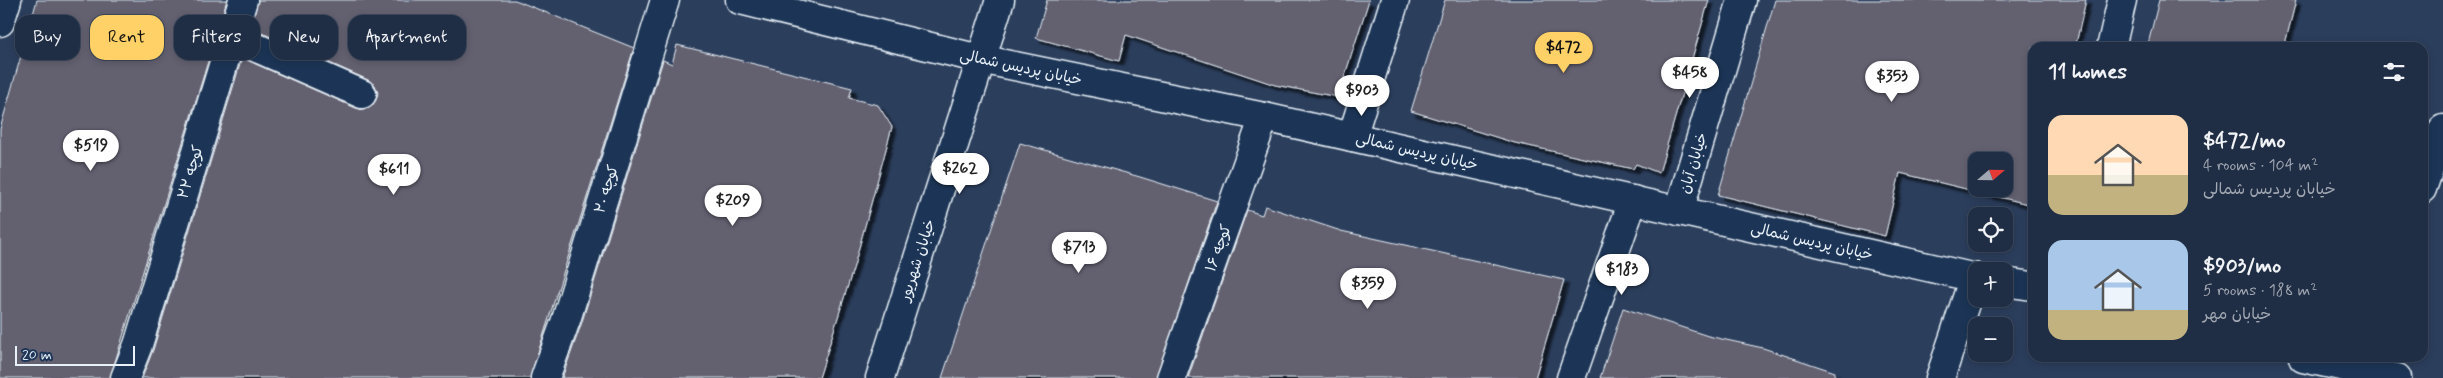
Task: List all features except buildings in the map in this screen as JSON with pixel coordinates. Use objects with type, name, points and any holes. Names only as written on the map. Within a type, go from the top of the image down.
[{"type":"street","points":[[0,22],[7,0]]},
{"type":"street","name":"کوچه ۲۲","points":[[239,15],[243,0]]},
{"type":"street","name":"کوچه ۲۰","points":[[546,378],[566,320],[665,0]]},
{"type":"street","name":"خیابان پردیس شمالی","points":[[740,0],[980,59],[1264,117],[1968,276]]},
{"type":"street","name":"خیابان شهریور","points":[[880,378],[1000,0]]},
{"type":"street","points":[[1352,137],[1395,0]]},
{"type":"street","name":"خیابان آبان","points":[[1679,211],[1742,0]]},
{"type":"street","points":[[2112,42],[2122,0]]},
{"type":"street","points":[[260,49],[362,94]]},
{"type":"street","name":"کوچه ۲۲","points":[[125,378],[138,345],[225,60]]},
{"type":"street","name":"کوچه ۱۶","points":[[1171,378],[1264,117]]},
{"type":"street","points":[[2428,172],[2443,129]]},
{"type":"street","points":[[1571,378],[1633,200]]},
{"type":"street","points":[[2013,283],[2028,285]]},
{"type":"street","points":[[1940,378],[1968,298]]},
{"type":"street","points":[[2312,366],[2362,364],[2398,378]]}]
